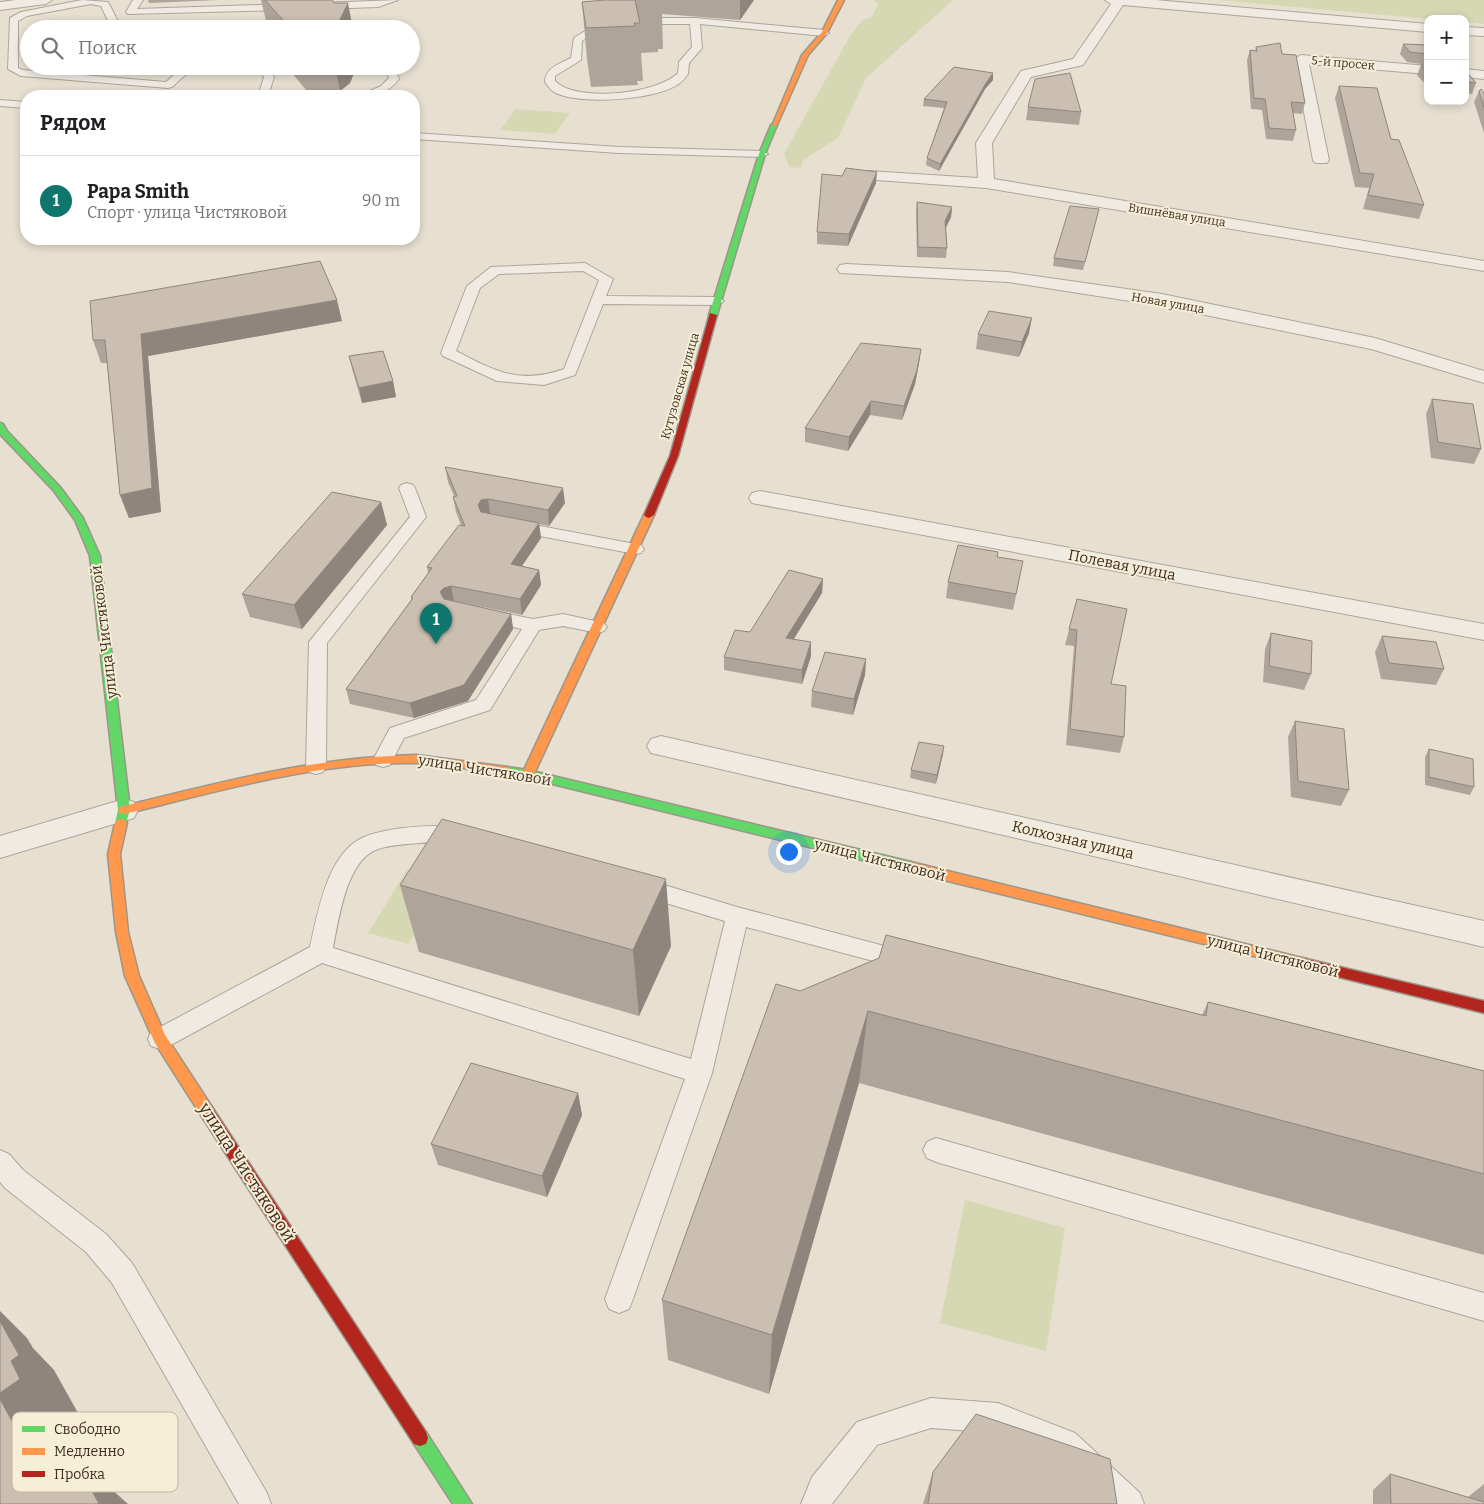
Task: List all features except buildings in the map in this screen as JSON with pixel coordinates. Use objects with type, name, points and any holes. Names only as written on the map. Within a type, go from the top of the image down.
[{"type":"street","points":[[0,6],[46,0]]},
{"type":"street","name":"Кутузовская улица","points":[[528,774],[635,549],[674,456],[717,301],[762,154],[796,72],[805,55],[824,33],[841,0]]},
{"type":"street","points":[[986,183],[984,143],[1026,74],[1078,62],[1115,0],[1424,28]]},
{"type":"street","points":[[1469,31],[1484,32]]},
{"type":"street","name":"5-й просек","points":[[1321,160],[1301,59],[1424,70]]},
{"type":"street","points":[[1469,73],[1484,75]]},
{"type":"street","name":"Вишнёвая улица","points":[[869,176],[986,183],[1484,266]]},
{"type":"street","name":"Новая улица","points":[[846,268],[1008,277],[1162,300],[1375,344],[1484,377]]},
{"type":"street","name":"улица Чистяковой","points":[[0,426],[63,497],[80,520],[95,556],[124,810],[114,854],[122,932],[132,976],[160,1039],[463,1504]]},
{"type":"street","name":"Полевая улица","points":[[760,498],[1484,632]]},
{"type":"street","name":"Колхозная улица","points":[[661,746],[1484,934]]},
{"type":"street","name":"улица Чистяковой","points":[[124,810],[302,768],[418,758],[528,774],[1484,1007]]},
{"type":"street","points":[[0,847],[124,810]]},
{"type":"lane","points":[[138,0],[131,12],[303,7],[339,10],[393,0]]},
{"type":"lane","points":[[20,72],[13,69],[14,20],[24,14],[95,1],[105,4],[113,20]]},
{"type":"lane","points":[[695,21],[697,48],[684,62],[683,74],[673,84],[631,95],[608,97],[569,94],[550,83],[550,75],[558,68],[576,60],[577,40],[588,32],[631,21],[695,21],[824,33]]},
{"type":"lane","points":[[46,75],[168,85],[180,75]]},
{"type":"lane","points":[[265,90],[269,77],[268,75]]},
{"type":"lane","points":[[380,90],[394,79],[393,75]]},
{"type":"lane","points":[[0,103],[20,105]]},
{"type":"lane","points":[[420,136],[619,150],[762,154]]},
{"type":"lane","points":[[585,267],[606,279],[598,300],[570,372],[544,381],[497,377],[448,353],[474,286],[496,270],[585,267]]},
{"type":"lane","points":[[598,300],[647,302],[676,299],[717,301]]},
{"type":"lane","points":[[316,767],[318,642],[418,517],[407,488]]},
{"type":"lane","points":[[499,523],[635,549]]},
{"type":"lane","points":[[472,612],[533,625],[564,620],[598,627]]},
{"type":"lane","points":[[383,760],[396,733],[483,705],[533,625]]},
{"type":"lane","points":[[320,953],[339,879],[351,858],[371,843],[405,837],[444,834],[481,843]]},
{"type":"lane","points":[[619,880],[737,916],[928,966]]},
{"type":"lane","points":[[619,1299],[700,1073],[737,916]]},
{"type":"lane","points":[[160,1039],[320,953],[700,1073]]},
{"type":"lane","points":[[936,1150],[1484,1307]]},
{"type":"lane","points":[[0,1162],[14,1179],[96,1243],[122,1273],[256,1504]]},
{"type":"lane","points":[[816,1504],[823,1488],[868,1433],[931,1413],[998,1418],[1064,1444],[1129,1504]]},
{"type":"green space","points":[[873,0],[953,0],[866,78],[838,138],[803,160],[801,168],[789,167],[784,154],[851,34],[864,19],[871,18],[879,3]]},
{"type":"green space","points":[[1219,0],[1484,0],[1484,24],[1469,22],[1469,15],[1424,15],[1424,19]]},
{"type":"green space","points":[[516,109],[570,113],[555,134],[500,130]]},
{"type":"green space","points":[[407,870],[448,881],[408,944],[368,933]]},
{"type":"green space","points":[[965,1200],[1065,1228],[1046,1351],[940,1323]]},
{"type":"traffic: fast","points":[[713,315],[762,154],[774,125]]},
{"type":"traffic: fast","points":[[0,426],[3,432],[57,489],[80,520],[95,556],[124,810],[121,823]]},
{"type":"traffic: fast","points":[[507,771],[528,774],[911,867]]},
{"type":"traffic: fast","points":[[420,1438],[463,1504]]},
{"type":"traffic: slow","points":[[774,125],[805,55],[824,33],[841,0]]},
{"type":"traffic: slow","points":[[528,774],[649,515]]},
{"type":"traffic: slow","points":[[124,810],[269,775],[342,763],[416,759],[507,771]]},
{"type":"traffic: slow","points":[[121,823],[114,854],[122,932],[132,976],[160,1039],[209,1115]]},
{"type":"traffic: slow","points":[[911,867],[1302,963]]},
{"type":"traffic: jam","points":[[649,515],[674,456],[713,315]]},
{"type":"traffic: jam","points":[[1302,963],[1484,1007]]},
{"type":"traffic: jam","points":[[209,1115],[420,1438]]},
{"type":"place","name":"Papa Smith","points":[[436,644]]}]
